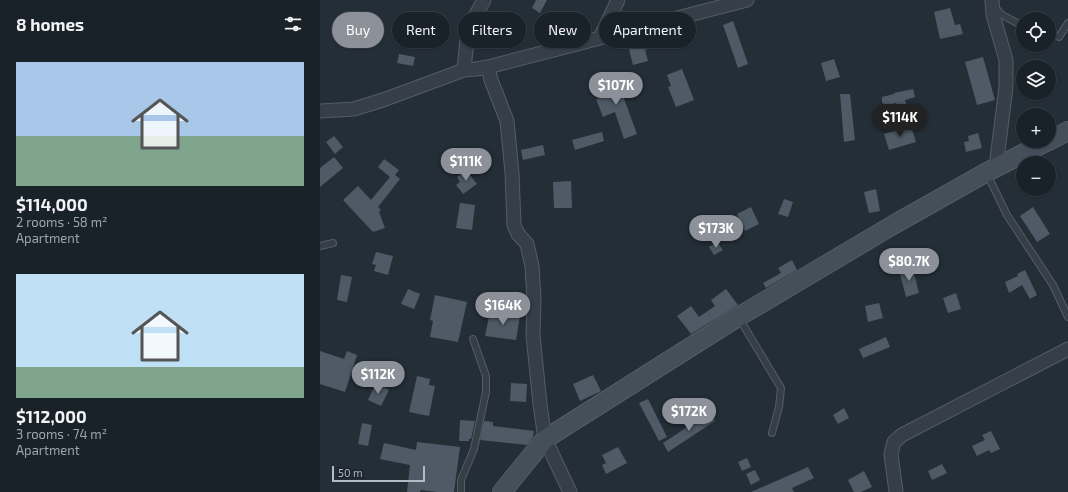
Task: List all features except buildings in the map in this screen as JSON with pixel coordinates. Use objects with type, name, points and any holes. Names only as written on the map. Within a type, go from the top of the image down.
[{"type":"street","points":[[464,70],[468,29],[484,0]]},
{"type":"street","points":[[612,12],[618,0]]},
{"type":"street","points":[[696,13],[747,0]]},
{"type":"street","points":[[990,2],[1006,60],[1006,87],[991,170]]},
{"type":"street","points":[[320,111],[354,109],[383,100],[464,70],[488,67],[599,38]]},
{"type":"street","points":[[488,67],[491,80],[507,121],[512,173],[514,225],[518,234],[527,244],[532,266],[534,299],[533,335],[545,439],[570,492]]},
{"type":"street","points":[[1056,137],[1068,131]]},
{"type":"street","points":[[502,492],[545,439],[738,317],[893,225],[991,170],[1035,148]]},
{"type":"street","points":[[896,492],[891,454],[894,442],[902,435],[1068,349]]},
{"type":"lane","points":[[990,2],[1002,15],[1016,22]]},
{"type":"lane","points":[[1056,36],[1059,37],[1068,23]]},
{"type":"lane","points":[[991,170],[1007,215],[1053,285],[1068,317]]},
{"type":"lane","points":[[320,246],[333,243]]},
{"type":"lane","points":[[738,317],[781,388],[779,407],[772,433]]},
{"type":"lane","points":[[461,492],[461,480],[474,449],[486,392],[486,376],[473,339]]}]
